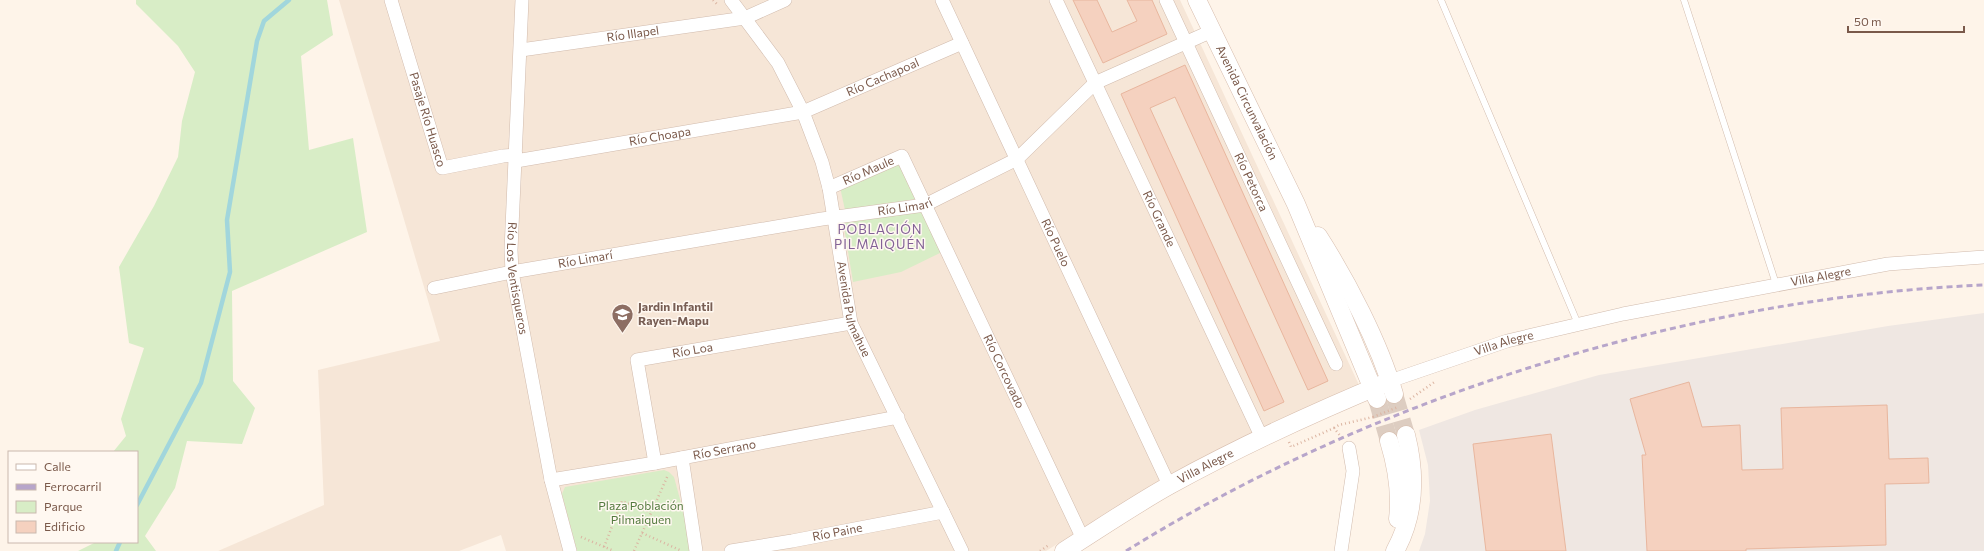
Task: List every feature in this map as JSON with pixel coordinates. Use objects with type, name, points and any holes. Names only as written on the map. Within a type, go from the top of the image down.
[{"type":"main road","name":"Avenida Circunvalación","points":[[1197,0],[1296,204],[1333,295],[1386,394]]},
{"type":"main road","name":"Villa Alegre","points":[[1064,551],[1169,485],[1262,438],[1282,429],[1386,394]]},
{"type":"main road","points":[[1395,551],[1407,524],[1411,508],[1413,465],[1406,435]]},
{"type":"main road","points":[[1389,441],[1394,457],[1400,490],[1397,522],[1390,551]]},
{"type":"street","name":"Pasaje Río Huasco","points":[[391,0],[442,168],[503,156],[516,158]]},
{"type":"street","name":"Río Los Ventisqueros","points":[[522,0],[511,250],[512,272],[551,480],[570,551]]},
{"type":"street","name":"Avenida Pulmahue","points":[[731,0],[778,64],[803,112],[820,156],[829,188],[852,323],[962,551]]},
{"type":"street","name":"Río Illapel","points":[[521,50],[745,18],[785,0]]},
{"type":"street","name":"Río Puelo","points":[[942,0],[1169,485]]},
{"type":"street","name":"Río Grande","points":[[1056,0],[1262,438]]},
{"type":"street","name":"Río Petorca","points":[[1166,0],[1336,364]]},
{"type":"street","name":"Río Limarí","points":[[434,288],[512,272],[834,217],[925,205],[1017,159],[1096,83],[1212,31]]},
{"type":"street","name":"Río Cachapoal","points":[[803,112],[962,43]]},
{"type":"street","name":"Río Choapa","points":[[516,158],[803,112]]},
{"type":"street","name":"Río Maule","points":[[829,188],[902,156],[925,205]]},
{"type":"street","name":"Río Corcovado","points":[[925,205],[1083,538]]},
{"type":"street","name":"Villa Alegre","points":[[1386,394],[1507,341],[1578,324],[1776,284],[1888,264],[1984,257]]},
{"type":"street","name":"Río Loa","points":[[655,463],[637,360],[852,323]]},
{"type":"street","name":"Río Serrano","points":[[551,480],[655,463],[898,417]]},
{"type":"street","points":[[1341,551],[1353,471],[1350,448]]},
{"type":"street","points":[[682,458],[696,551]]},
{"type":"street","name":"Río Paine","points":[[732,551],[796,546],[943,512]]},
{"type":"lane","points":[[1441,0],[1578,324]]},
{"type":"lane","points":[[1684,0],[1776,284]]},
{"type":"path","points":[[1282,429],[1291,447],[1339,425],[1373,417],[1386,394]]},
{"type":"path","points":[[1334,428],[1350,448]]},
{"type":"path","points":[[634,551],[669,472]]},
{"type":"path","points":[[604,547],[622,501],[650,512]]},
{"type":"path","points":[[642,533],[682,551]]},
{"type":"path","points":[[578,536],[614,551]]},
{"type":"shaded area","points":[[339,0],[1180,0],[1359,385],[1168,475],[1046,551],[506,551],[501,535],[459,551],[218,551],[324,505],[318,370],[440,341]]},
{"type":"shaded area","points":[[1984,313],[1984,551],[1419,551],[1425,534],[1430,501],[1428,465],[1419,430],[1475,410],[1599,375],[1888,326]]},
{"type":"green space","points":[[136,0],[327,0],[333,35],[301,56],[309,150],[353,138],[367,232],[232,291],[233,381],[255,408],[242,444],[187,441],[175,488],[145,536],[156,551],[78,551],[94,543],[138,543],[138,451],[114,451],[126,436],[121,419],[144,348],[129,343],[119,267],[154,206],[178,157],[182,121],[195,72],[178,46],[136,4]]},
{"type":"green space","points":[[899,161],[916,199],[845,210],[840,187]]},
{"type":"green space","points":[[923,209],[942,252],[901,272],[853,282],[843,221]]},
{"type":"green space","name":"Plaza Población Pilmaiquen","points":[[664,470],[669,472],[674,477],[694,551],[577,551],[562,494],[565,487]]},
{"type":"building","points":[[1073,0],[1097,0],[1112,32],[1137,21],[1127,0],[1152,0],[1167,34],[1103,63]]},
{"type":"building","points":[[1185,65],[1328,381],[1308,390],[1175,97],[1150,108],[1284,402],[1264,411],[1121,94]]},
{"type":"building","points":[[1689,382],[1702,427],[1740,425],[1742,470],[1783,469],[1781,408],[1887,405],[1889,459],[1928,458],[1929,483],[1885,484],[1886,545],[1746,549],[1746,551],[1647,551],[1642,455],[1646,455],[1630,399]]},
{"type":"building","points":[[1551,434],[1566,551],[1486,551],[1473,444]]},
{"type":"waterway","points":[[138,503],[201,383],[230,272],[227,220],[257,41],[264,21],[289,0]]},
{"type":"waterway","points":[[116,551],[120,543]]},
{"type":"tunnel","points":[[1394,394],[1406,435]]},
{"type":"tunnel","points":[[1377,399],[1389,441]]},
{"type":"railway","points":[[1126,551],[1222,496],[1324,446],[1429,402],[1538,365],[1650,334],[1762,310],[1873,294],[1984,285]]},
{"type":"place","name":"Jardin Infantil Rayen-Mapu","points":[[622,334]]},
{"type":"district","name":"POBLACIÓN PILMAIQUÉN","points":[[880,236]]}]
